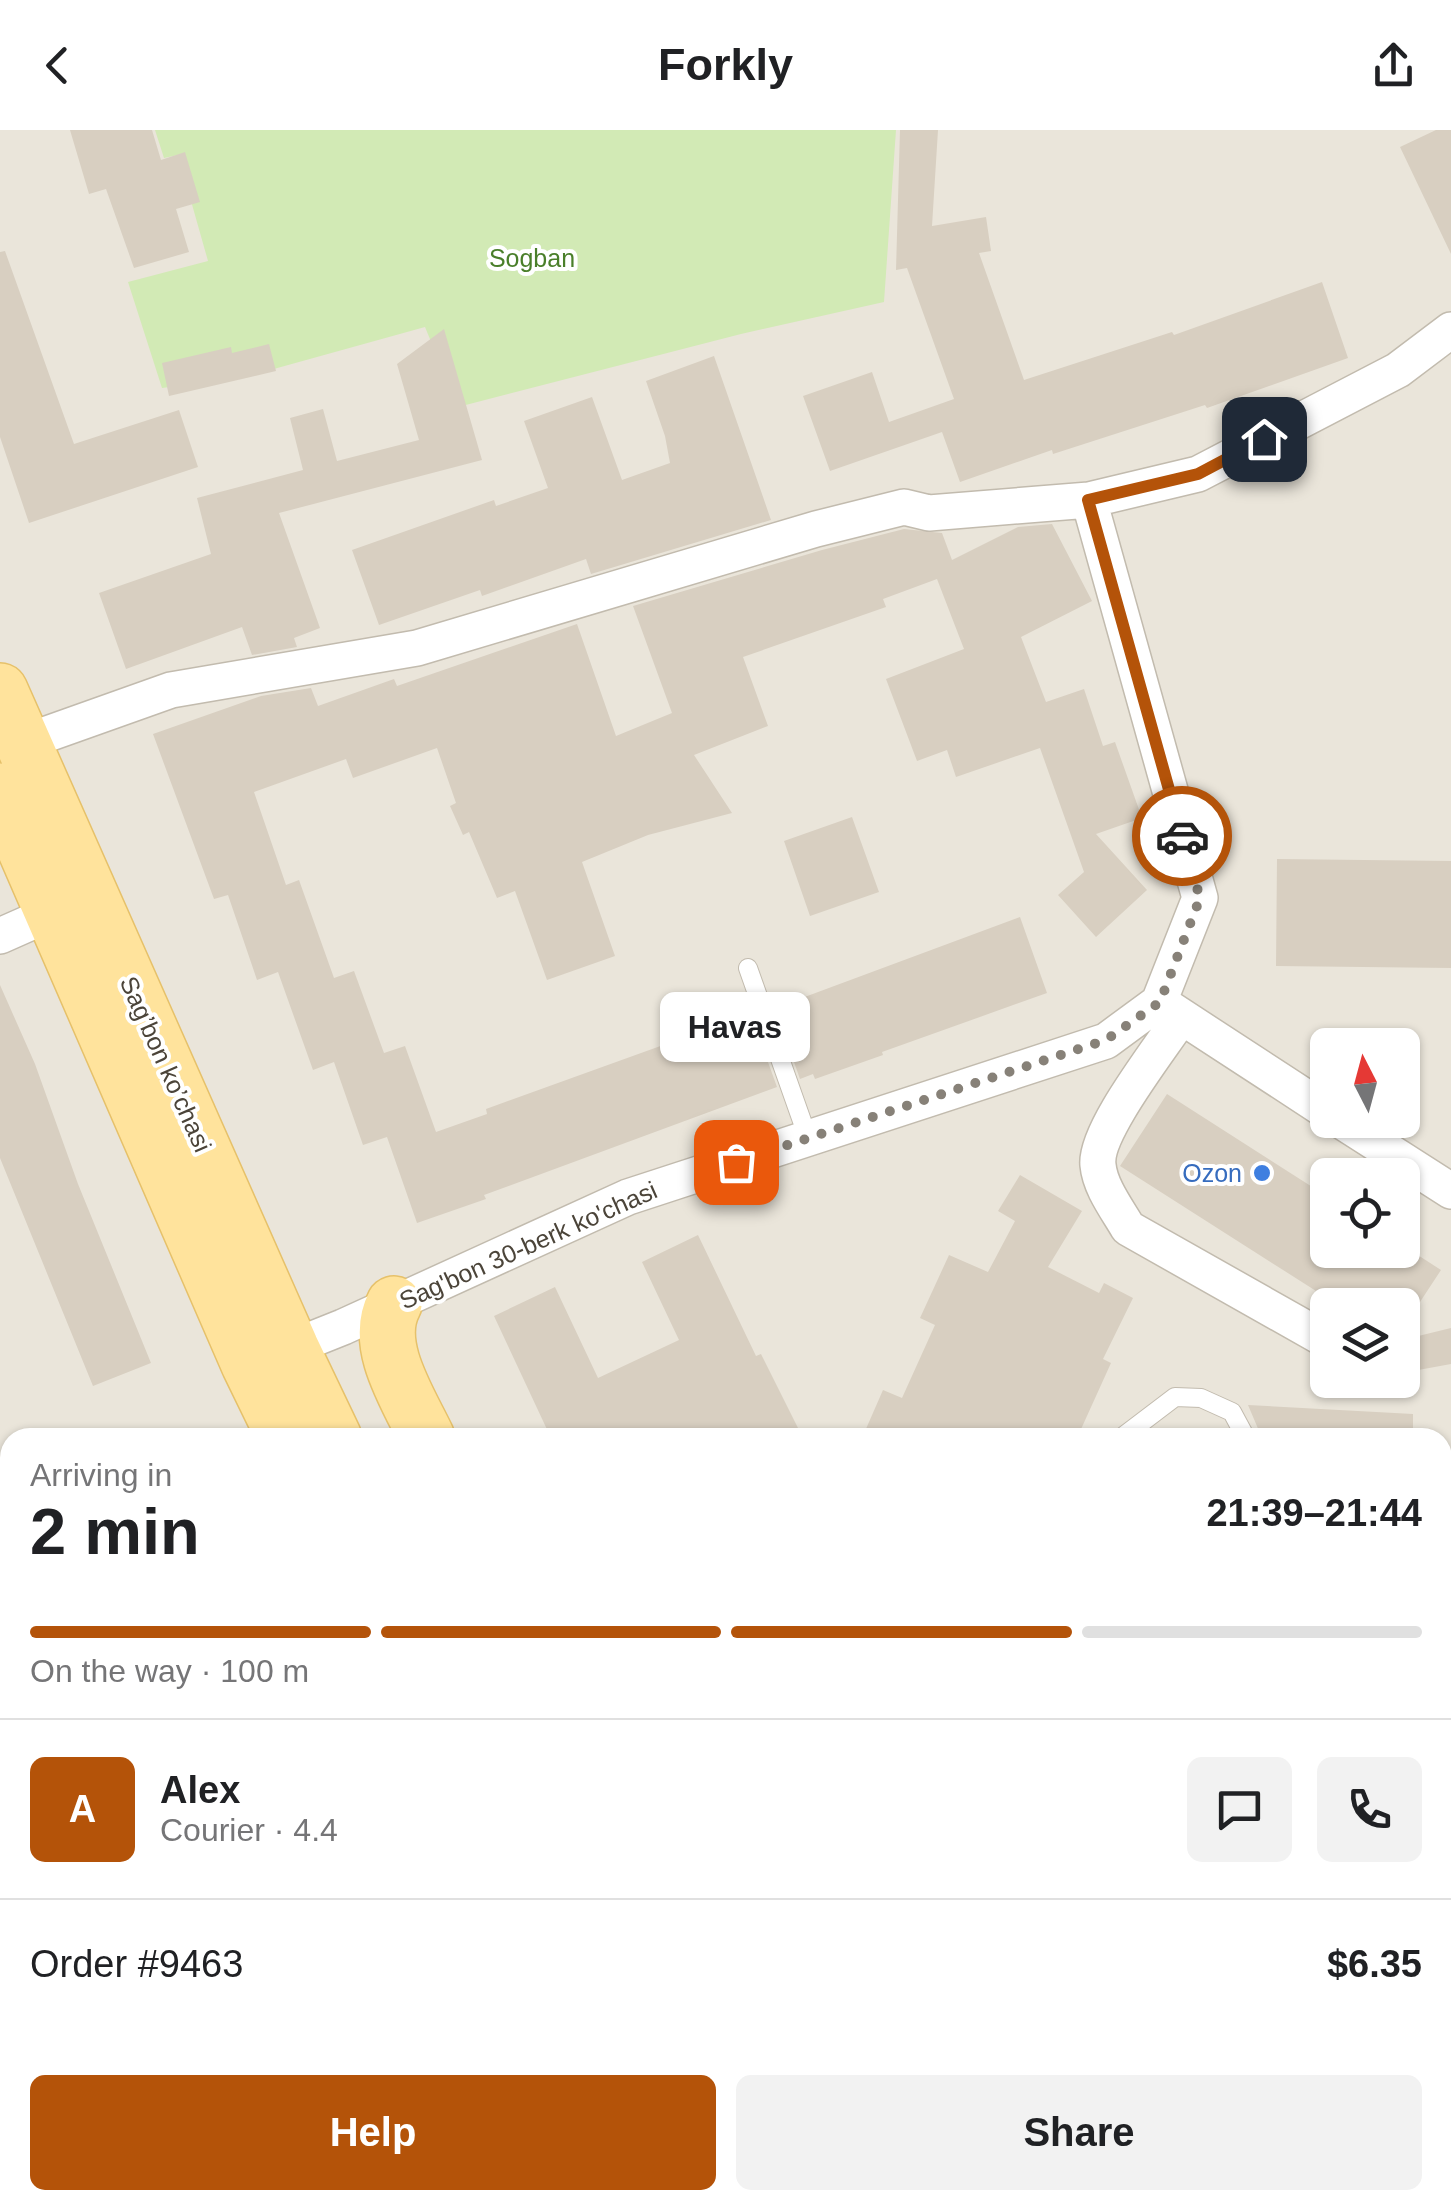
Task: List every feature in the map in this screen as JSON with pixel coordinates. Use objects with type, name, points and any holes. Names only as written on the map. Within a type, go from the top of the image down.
[{"type":"main road","name":"Sag’bon ko’chasi","points":[[0,691],[270,1356],[284,1428]]},
{"type":"main road","name":"Sag’bon ko’chasi","points":[[0,791],[54,912],[270,1356],[326,1428]]},
{"type":"main road","points":[[394,1304],[386,1320],[393,1362],[423,1428]]},
{"type":"street","points":[[22,742],[171,690],[418,648],[816,529],[904,508],[929,513],[1088,500],[1198,474],[1398,370],[1451,330]]},
{"type":"street","points":[[1088,500],[1200,898],[1170,1010],[1101,1137],[1098,1164],[1109,1196],[1128,1228],[1310,1330]]},
{"type":"street","points":[[0,936],[54,912]]},
{"type":"street","points":[[1170,1010],[1310,1100]]},
{"type":"street","name":"Sag'bon 30-berk ko'chasi","points":[[270,1356],[628,1197],[1106,1040],[1170,1010]]},
{"type":"street","points":[[1368,1138],[1451,1191]]},
{"type":"lane","points":[[748,968],[808,1138]]},
{"type":"lane","points":[[1134,1428],[1175,1397],[1202,1398],[1232,1412],[1241,1428]]},
{"type":"shaded area","points":[[0,130],[1451,130],[1451,1428],[0,1428]]},
{"type":"green space","name":"Sogban","points":[[155,130],[896,130],[884,302],[741,334],[458,407],[425,327],[245,377],[162,388],[128,282],[208,261],[178,155],[164,158]]},
{"type":"building","points":[[70,130],[152,130],[161,160],[185,152],[200,202],[176,209],[189,252],[134,268],[106,189],[89,194]]},
{"type":"building","points":[[900,130],[938,130],[932,226],[986,217],[991,251],[979,253],[1024,380],[1172,332],[1174,335],[1322,282],[1348,358],[1207,408],[1205,405],[1053,454],[1052,450],[960,482],[942,432],[830,471],[803,396],[872,372],[889,422],[954,399],[907,268],[896,270]]},
{"type":"building","points":[[1436,130],[1451,130],[1451,254],[1400,147]]},
{"type":"building","points":[[5,251],[74,444],[179,410],[198,467],[29,523],[0,437],[0,252]]},
{"type":"building","points":[[444,329],[482,460],[279,513],[320,628],[294,638],[297,647],[252,655],[242,627],[126,669],[99,593],[211,554],[197,498],[303,470],[290,418],[323,409],[337,461],[419,440],[397,364]]},
{"type":"building","points":[[269,344],[276,371],[169,396],[162,363],[231,347],[232,353]]},
{"type":"building","points":[[714,356],[771,520],[591,574],[586,559],[482,596],[480,590],[379,625],[352,550],[494,500],[496,506],[548,488],[524,421],[592,397],[622,480],[670,463],[646,381]]},
{"type":"building","points":[[1052,524],[1092,601],[1021,637],[1046,702],[1084,689],[1103,746],[1115,742],[1142,818],[1096,834],[1147,890],[1096,937],[1058,895],[1084,872],[1040,748],[956,777],[947,750],[917,761],[886,679],[964,649],[937,579],[883,599],[886,607],[743,657],[768,726],[694,755],[732,813],[648,835],[582,862],[615,956],[547,980],[515,891],[497,898],[469,832],[463,835],[450,806],[456,803],[437,748],[353,778],[346,759],[254,792],[286,885],[299,880],[334,978],[354,971],[384,1053],[405,1046],[436,1132],[487,1114],[486,1109],[666,1044],[661,1031],[746,1001],[777,1087],[417,1223],[387,1137],[363,1145],[334,1062],[313,1070],[278,972],[257,980],[228,895],[214,899],[153,734],[261,696],[311,688],[318,706],[394,679],[397,686],[577,624],[616,736],[672,713],[633,606],[904,529],[942,533],[952,560],[1018,527]]},
{"type":"building","points":[[852,817],[879,892],[810,916],[784,841]]},
{"type":"building","points":[[1277,859],[1451,861],[1451,968],[1276,966]]},
{"type":"building","points":[[1020,917],[1047,993],[815,1079],[813,1074],[800,1079],[775,1008]]},
{"type":"building","points":[[0,985],[35,1064],[78,1184],[151,1363],[93,1386],[0,1158]]},
{"type":"building","points":[[1167,1094],[1310,1185],[1310,1268],[1420,1268],[1420,1256],[1441,1270],[1420,1302],[1420,1288],[1311,1288],[1120,1166]]},
{"type":"building","points":[[1020,1175],[1082,1211],[1048,1267],[1099,1293],[1104,1283],[1133,1298],[1103,1359],[1111,1363],[1082,1428],[866,1428],[883,1390],[902,1398],[935,1325],[920,1318],[949,1255],[988,1272],[1015,1221],[998,1211]]},
{"type":"building","points":[[698,1235],[756,1356],[761,1354],[798,1428],[546,1428],[494,1316],[555,1287],[598,1378],[679,1340],[642,1262]]},
{"type":"building","points":[[1451,1328],[1451,1364],[1420,1370],[1420,1336]]},
{"type":"building","points":[[1248,1405],[1413,1414],[1413,1428],[1258,1428]]},
{"type":"way so far","points":[[736,1162],[1106,1040],[1160,1002],[1200,898],[1182,836]]},
{"type":"place","name":"Havas","points":[[736,1162]]},
{"type":"place","name":"Ozon","points":[[1262,1173]]},
{"type":"route","points":[[1182,836],[1088,500],[1198,474],[1264,439]]}]
